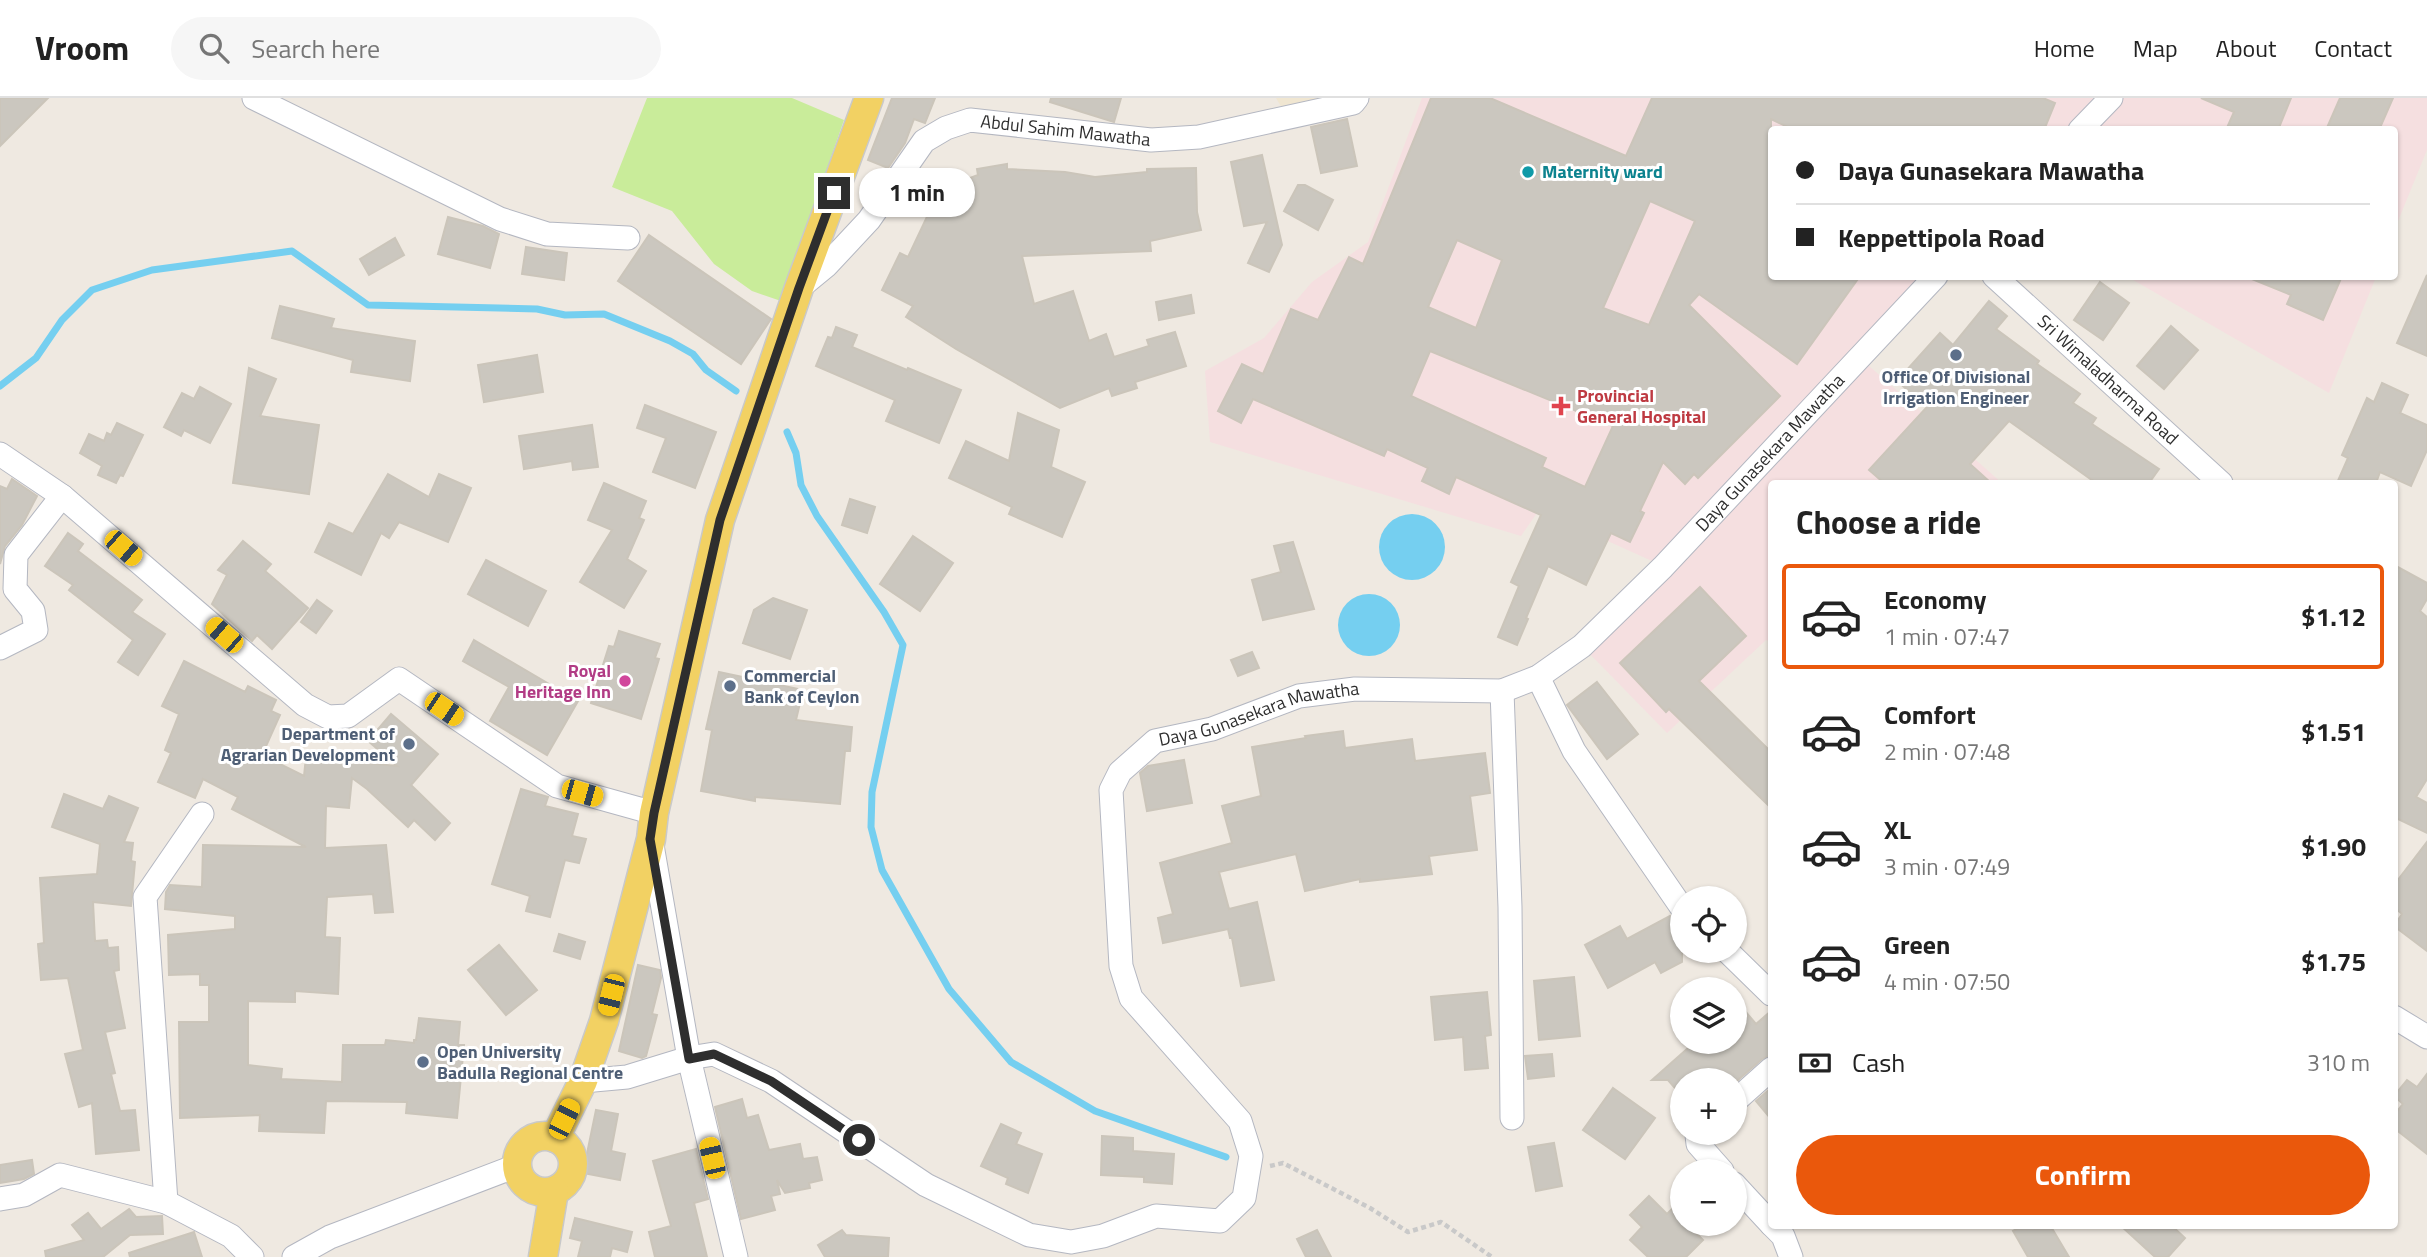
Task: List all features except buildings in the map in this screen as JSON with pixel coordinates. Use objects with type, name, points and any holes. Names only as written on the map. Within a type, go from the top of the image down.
[{"type":"main road","points":[[555,1138],[583,1080],[604,1021],[652,826],[720,520],[799,288],[869,98]]},
{"type":"main road","points":[[536,1137],[555,1138],[569,1150],[573,1169],[563,1186],[544,1192],[525,1185],[516,1166],[521,1148],[536,1137]]},
{"type":"main road","points":[[543,1257],[554,1191]]},
{"type":"street","points":[[254,98],[500,219],[547,234],[628,238]]},
{"type":"street","name":"Abdul Sahim Mawatha","points":[[799,288],[827,265],[869,220],[925,141],[946,128],[970,120],[1151,140],[1199,136],[1353,103],[1357,98]]},
{"type":"street","points":[[2084,126],[2111,98]]},
{"type":"street","name":"Daya Gunasekara Mawatha","points":[[583,1080],[627,1077],[714,1054],[771,1081],[926,1185],[1029,1235],[1071,1242],[1103,1236],[1156,1216],[1220,1221],[1244,1198],[1251,1156],[1240,1121],[1131,998],[1121,966],[1111,790],[1120,772],[1156,741],[1212,729],[1299,696],[1354,689],[1502,691],[1538,677],[1582,646],[1663,567],[1932,280]]},
{"type":"street","name":"Sri Wimaladharma Road","points":[[1998,280],[2218,480]]},
{"type":"street","points":[[0,454],[62,496],[305,705],[328,717],[348,716],[399,679],[558,786],[652,826],[689,1059],[736,1257]]},
{"type":"street","points":[[0,648],[36,630],[33,611],[15,589],[16,555],[62,496]]},
{"type":"street","points":[[1538,677],[1574,751],[1670,891]]},
{"type":"street","points":[[1502,691],[1510,907],[1512,1118]]},
{"type":"street","points":[[166,1202],[145,897],[202,814]]},
{"type":"street","points":[[1740,963],[1768,990]]},
{"type":"street","points":[[2398,1019],[2427,1037]]},
{"type":"street","points":[[1747,1090],[1768,1072]]},
{"type":"street","points":[[1699,1145],[1711,1159]]},
{"type":"street","points":[[294,1257],[330,1237],[516,1166]]},
{"type":"street","points":[[0,1199],[24,1195],[60,1175],[166,1202],[231,1236],[253,1257]]},
{"type":"street","points":[[1747,1198],[1768,1220]]},
{"type":"street","points":[[1777,1229],[1783,1236],[1791,1257]]},
{"type":"path","points":[[1248,1172],[1283,1163],[1370,1208],[1408,1232],[1441,1222],[1492,1257]]},
{"type":"shaded area","points":[[1276,98],[1357,98],[1287,116]]},
{"type":"shaded area","name":"Provincial General Hospital","points":[[1422,98],[2427,98],[2427,150],[2398,221],[2398,126],[1768,126],[1768,280],[1933,280],[1860,358],[1999,480],[1768,480],[1768,641],[1667,733],[1582,646],[1663,566],[1539,510],[1521,536],[1210,442],[1205,371],[1264,338],[1312,282],[1368,242]]},
{"type":"shaded area","points":[[2133,280],[2375,280],[2329,393]]},
{"type":"green space","points":[[647,98],[792,98],[844,120],[781,301],[752,291],[714,264],[672,211],[612,187]]},
{"type":"water","points":[[1412,514],[1435,524],[1445,547],[1435,570],[1412,580],[1389,570],[1379,547],[1389,524]]},
{"type":"water","points":[[1369,594],[1381,596],[1391,603],[1398,613],[1398,637],[1391,647],[1381,654],[1369,656],[1357,654],[1347,647],[1340,637],[1338,625],[1340,613],[1347,603],[1357,596]]},
{"type":"waterway","points":[[0,386],[36,358],[62,320],[92,290],[152,270],[292,251],[368,305],[537,309],[565,315],[604,314],[670,341],[693,354],[706,370],[736,391]]},
{"type":"waterway","points":[[787,432],[796,453],[801,485],[817,516],[884,612],[903,645],[872,792],[871,827],[882,870],[949,989],[1011,1062],[1095,1111],[1226,1157]]},
{"type":"place","name":"Maternity ward","points":[[1528,172]]},
{"type":"place","name":"Office Of Divisional Irrigation Engineer","points":[[1956,355]]},
{"type":"place","name":"Provincial General Hospital","points":[[1561,406]]},
{"type":"place","name":"Royal Heritage Inn","points":[[625,681]]},
{"type":"place","name":"Commercial Bank of Ceylon","points":[[730,686]]},
{"type":"place","name":"Department of Agrarian Development","points":[[409,744]]},
{"type":"place","name":"Open University Badulla Regional Centre","points":[[423,1062]]},
{"type":"route","points":[[834,193],[720,520],[650,839],[689,1059],[714,1054],[771,1081],[859,1140]]}]
